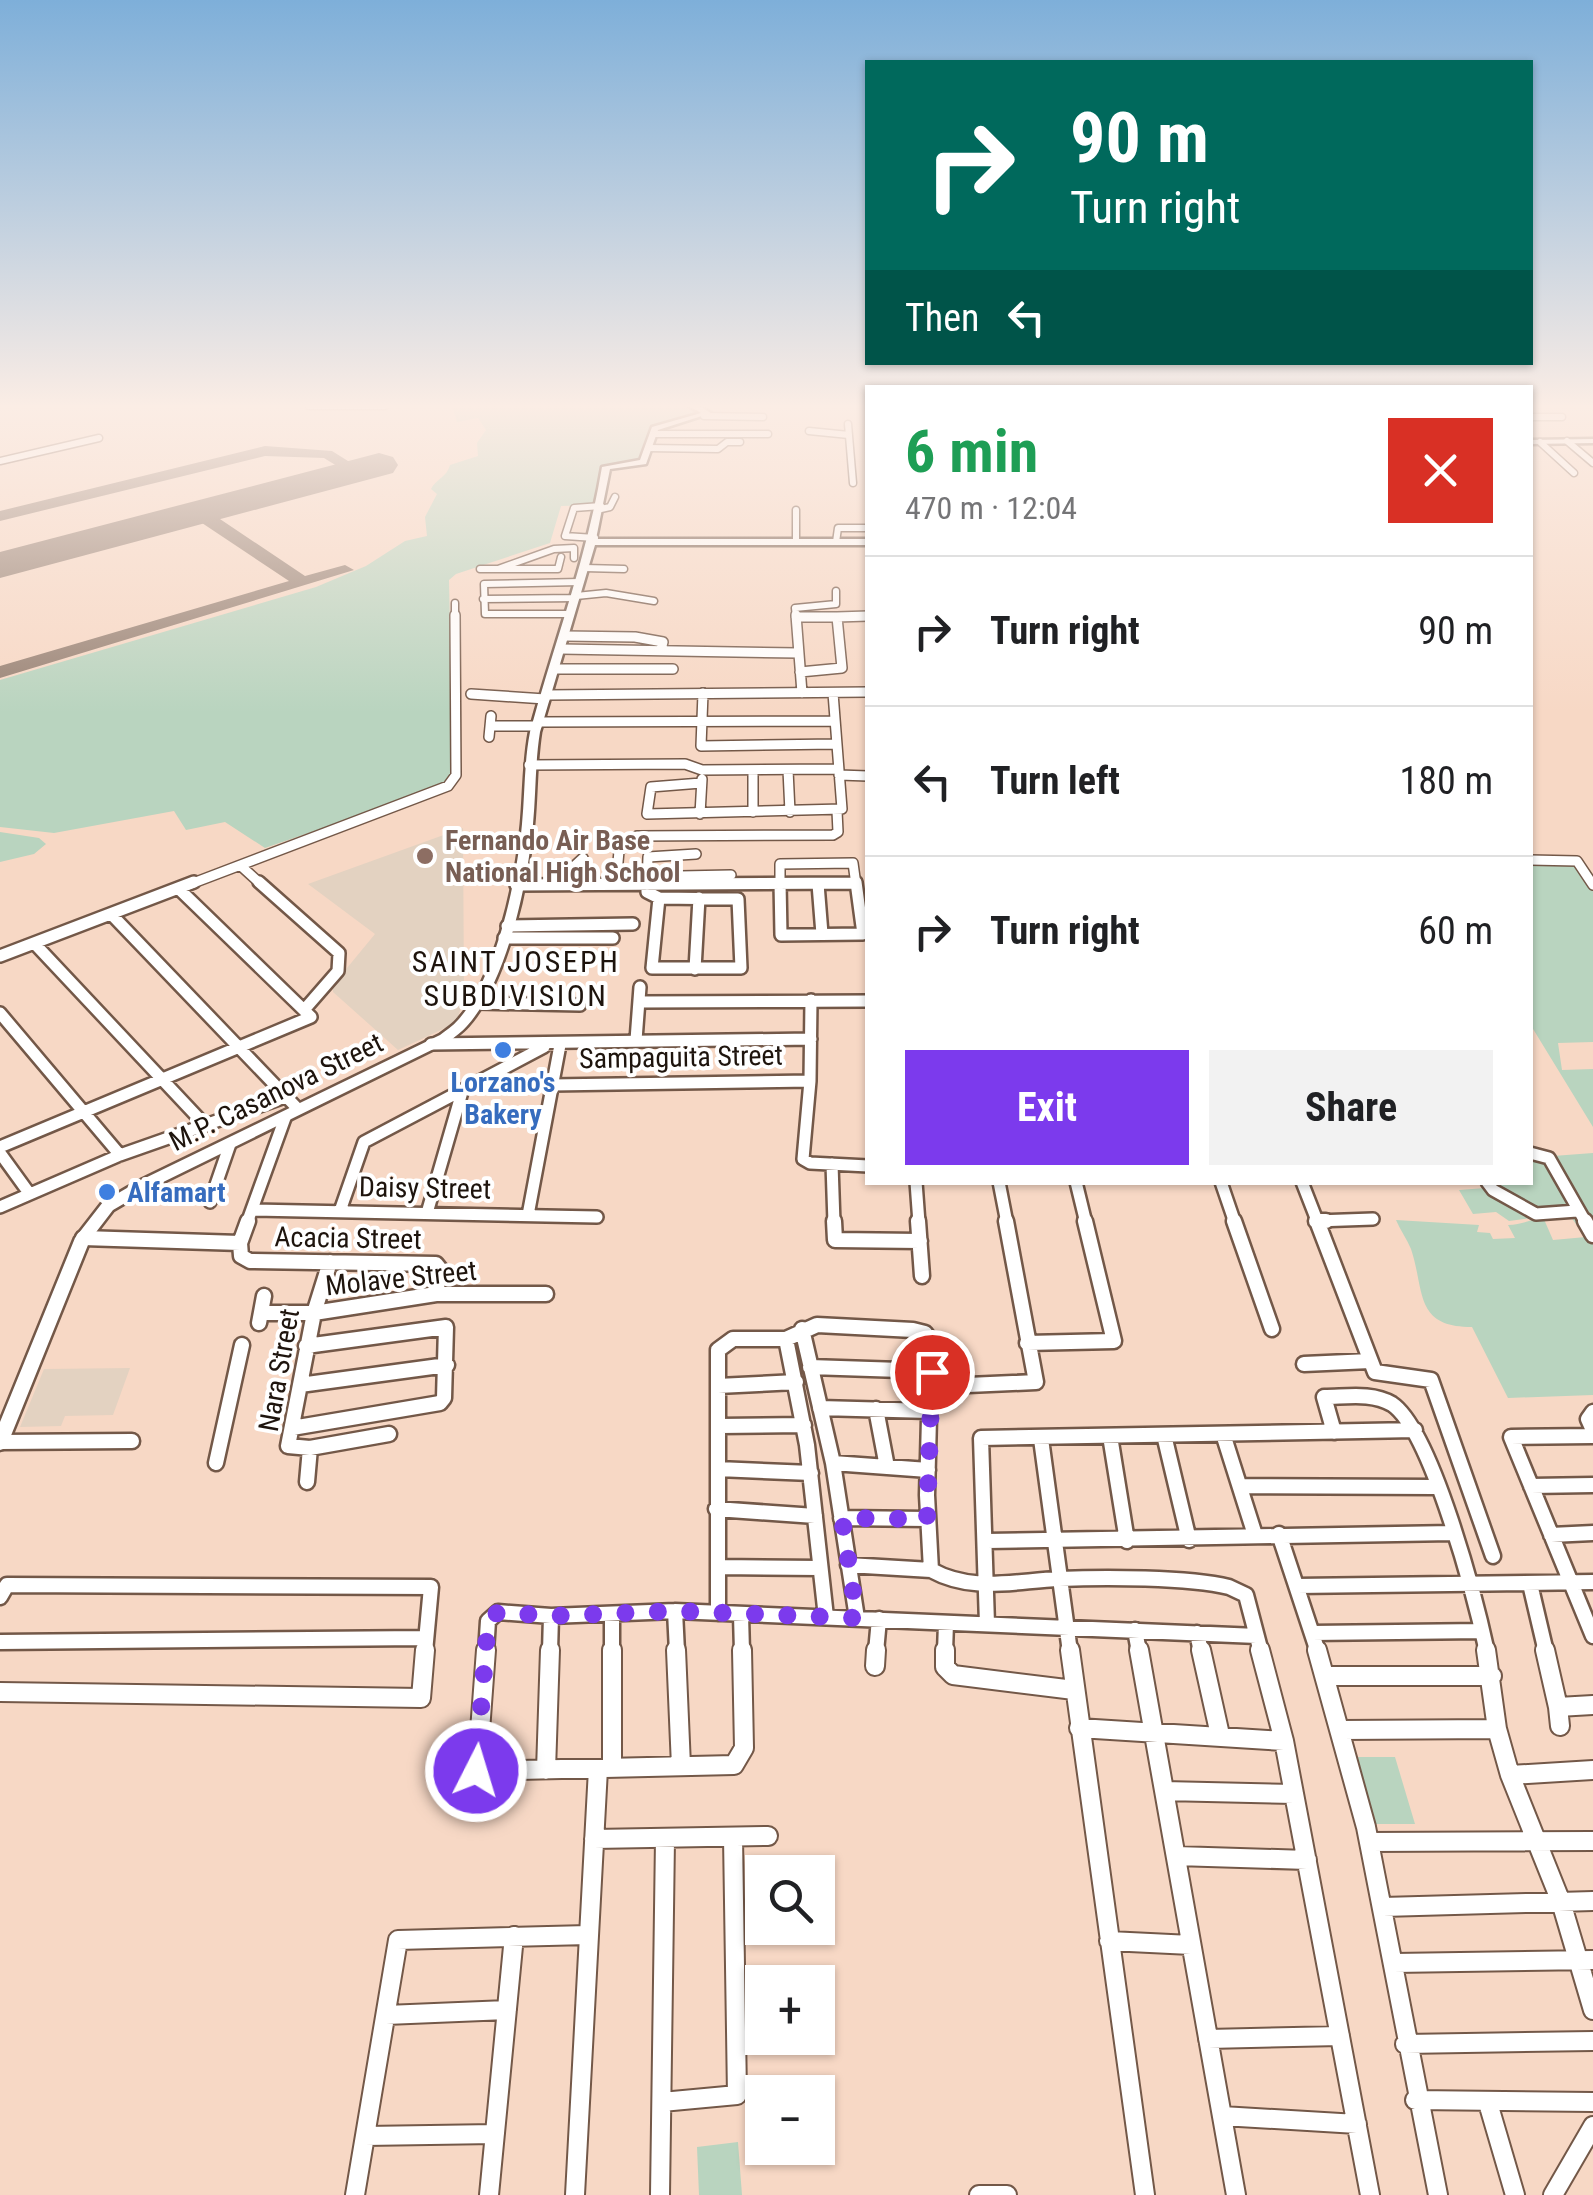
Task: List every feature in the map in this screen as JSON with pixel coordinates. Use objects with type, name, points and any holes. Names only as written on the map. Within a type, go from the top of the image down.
[{"type":"street","points":[[574,508],[566,536],[594,540],[865,542]]},
{"type":"street","points":[[594,540],[601,508]]},
{"type":"street","points":[[796,510],[796,542]]},
{"type":"street","points":[[836,542],[838,528],[865,528]]},
{"type":"street","name":"M.P. Casanova Street","points":[[0,1443],[83,1238],[120,1197],[457,1031],[476,1004],[506,932],[526,838],[529,766],[537,724],[572,614],[582,561],[594,540]]},
{"type":"street","points":[[498,569],[572,548],[582,561]]},
{"type":"street","points":[[532,557],[624,568]]},
{"type":"street","points":[[480,569],[558,569],[561,558]]},
{"type":"street","points":[[572,614],[485,614],[486,582],[580,582]]},
{"type":"street","points":[[802,693],[796,606],[836,604],[836,591]]},
{"type":"street","points":[[484,599],[576,598],[602,593],[657,598]]},
{"type":"street","points":[[0,956],[448,786],[454,780],[454,603]]},
{"type":"street","points":[[800,672],[842,668],[836,616]]},
{"type":"street","points":[[796,617],[865,616]]},
{"type":"street","points":[[563,643],[615,637],[662,642],[661,650]]},
{"type":"street","points":[[563,643],[661,650],[798,652]]},
{"type":"street","points":[[555,668],[673,669]]},
{"type":"street","points":[[471,694],[546,697],[865,692]]},
{"type":"street","points":[[703,693],[701,746],[836,744]]},
{"type":"street","points":[[701,783],[651,787],[647,814],[790,812],[842,807],[833,693]]},
{"type":"street","points":[[489,738],[491,721],[834,721]]},
{"type":"street","points":[[529,766],[685,764],[702,770],[865,776]]},
{"type":"street","points":[[700,814],[702,770]]},
{"type":"street","points":[[753,770],[754,812]]},
{"type":"street","points":[[788,770],[790,812]]},
{"type":"street","points":[[616,884],[619,851],[637,836],[834,835],[838,832],[837,810]]},
{"type":"street","points":[[659,898],[652,968],[742,966],[738,899],[659,898],[649,894],[645,884],[651,854],[696,854]]},
{"type":"street","points":[[566,884],[570,870],[582,858]]},
{"type":"street","points":[[1533,860],[1575,860],[1583,865],[1593,885]]},
{"type":"street","points":[[780,864],[853,864],[860,888],[863,934],[781,935],[780,864]]},
{"type":"street","points":[[242,866],[340,953],[338,970],[304,1010]]},
{"type":"street","points":[[675,884],[680,876],[731,875]]},
{"type":"street","points":[[516,885],[818,884],[860,888]]},
{"type":"street","points":[[818,884],[822,934]]},
{"type":"street","points":[[29,1193],[0,1150],[310,1016],[179,889]]},
{"type":"street","points":[[695,969],[699,898]]},
{"type":"street","points":[[83,1238],[240,1243],[291,1113],[285,1097],[112,915]]},
{"type":"street","points":[[506,932],[633,924]]},
{"type":"street","points":[[506,932],[613,938]]},
{"type":"street","points":[[35,944],[205,1124]]},
{"type":"street","points":[[636,1040],[640,987]]},
{"type":"street","points":[[810,1000],[810,1081],[803,1159],[810,1163],[865,1166]]},
{"type":"street","points":[[639,1002],[865,1001]]},
{"type":"street","points":[[476,1004],[580,1005]]},
{"type":"street","points":[[0,1013],[120,1155]]},
{"type":"street","points":[[431,1044],[811,1039]]},
{"type":"street","points":[[528,1215],[552,1084],[554,1045]]},
{"type":"street","points":[[340,1211],[364,1142],[374,1134],[554,1045]]},
{"type":"street","name":"Sampaguita Street","points":[[552,1084],[810,1081]]},
{"type":"street","points":[[428,1213],[462,1092]]},
{"type":"street","points":[[0,1207],[120,1155],[285,1097]]},
{"type":"street","points":[[210,1202],[230,1144]]},
{"type":"street","points":[[1533,1154],[1549,1158],[1593,1235]]},
{"type":"street","points":[[832,1164],[836,1240],[920,1241]]},
{"type":"street","points":[[916,1185],[922,1276]]},
{"type":"street","points":[[968,1385],[1036,1382],[1000,1185]]},
{"type":"street","points":[[1027,1343],[1114,1341],[1077,1185]]},
{"type":"street","points":[[1222,1185],[1272,1329]]},
{"type":"street","points":[[1303,1185],[1370,1360],[1380,1375],[1420,1374],[1431,1380],[1492,1556]]},
{"type":"street","points":[[1489,1185],[1536,1214],[1577,1210]]},
{"type":"street","name":"Daisy Street","points":[[252,1210],[597,1217]]},
{"type":"street","points":[[1316,1220],[1373,1219]]},
{"type":"street","name":"Acacia Street","points":[[240,1243],[241,1256],[250,1261],[436,1264],[440,1266],[436,1294]]},
{"type":"street","name":"Nara Street","points":[[330,1262],[306,1346],[288,1446],[310,1448],[389,1434]]},
{"type":"street","name":"Molave Street","points":[[264,1296],[260,1318],[436,1294],[546,1294]]},
{"type":"street","points":[[718,1613],[718,1350],[733,1339],[786,1339],[816,1325],[924,1333],[930,1341],[932,1372],[927,1519],[931,1570]]},
{"type":"street","points":[[292,1428],[443,1402],[446,1327],[306,1346]]},
{"type":"street","points":[[802,1329],[833,1463],[857,1618]]},
{"type":"street","points":[[786,1339],[804,1425],[826,1617]]},
{"type":"street","points":[[216,1463],[242,1345]]},
{"type":"street","points":[[1304,1364],[1370,1360]]},
{"type":"street","points":[[300,1385],[447,1365]]},
{"type":"street","points":[[810,1367],[932,1372]]},
{"type":"street","points":[[718,1386],[796,1382]]},
{"type":"street","points":[[1334,1432],[1324,1397],[1384,1396],[1401,1409],[1414,1430],[1472,1585],[1492,1676],[1497,1729],[1510,1775],[1585,1960],[1593,2010]]},
{"type":"street","points":[[820,1408],[930,1410]]},
{"type":"street","points":[[876,1409],[886,1467]]},
{"type":"street","points":[[1593,1412],[1588,1419],[1593,1433],[1511,1438],[1593,1636]]},
{"type":"street","points":[[720,1426],[804,1425]]},
{"type":"street","points":[[987,1624],[981,1438],[1414,1430]]},
{"type":"street","points":[[1224,1434],[1255,1535]]},
{"type":"street","points":[[1164,1435],[1189,1540]]},
{"type":"street","points":[[1110,1436],[1127,1541]]},
{"type":"street","points":[[1040,1439],[1145,2195]]},
{"type":"street","points":[[0,1443],[132,1441]]},
{"type":"street","points":[[307,1482],[310,1448]]},
{"type":"street","points":[[833,1463],[928,1470]]},
{"type":"street","points":[[718,1468],[810,1473]]},
{"type":"street","points":[[1530,1486],[1593,1485]]},
{"type":"street","points":[[1240,1486],[1436,1487]]},
{"type":"street","points":[[716,1508],[815,1516]]},
{"type":"street","points":[[842,1518],[927,1519]]},
{"type":"street","points":[[987,1541],[1452,1532]]},
{"type":"street","points":[[1551,1534],[1593,1533]]},
{"type":"street","points":[[1279,1534],[1327,1676],[1369,1842],[1394,1964],[1414,2100],[1438,2195]]},
{"type":"street","points":[[848,1565],[931,1570],[946,1580],[987,1585],[1061,1579],[1204,1582],[1235,1587],[1246,1595],[1284,1741],[1370,2195]]},
{"type":"street","points":[[718,1568],[820,1568]]},
{"type":"street","points":[[1297,1586],[1593,1582]]},
{"type":"street","points":[[1530,1584],[1560,1726]]},
{"type":"street","points":[[0,1597],[7,1585],[431,1587],[423,1638],[421,1698],[0,1692]]},
{"type":"street","points":[[741,1615],[742,1758],[734,1765],[476,1771],[492,1615],[675,1611],[1256,1636]]},
{"type":"street","points":[[675,1611],[681,1766]]},
{"type":"street","points":[[575,2195],[594,1839],[605,1768],[612,1614]]},
{"type":"street","points":[[546,1770],[550,1616]]},
{"type":"street","points":[[875,1666],[879,1620]]},
{"type":"street","points":[[946,1623],[945,1667],[954,1675],[1074,1690]]},
{"type":"street","points":[[1135,1630],[1236,2195]]},
{"type":"street","points":[[1312,1633],[1482,1632]]},
{"type":"street","points":[[1198,1633],[1220,1735]]},
{"type":"street","points":[[0,1642],[423,1638]]},
{"type":"street","points":[[1327,1676],[1492,1676]]},
{"type":"street","points":[[1558,1707],[1593,1705]]},
{"type":"street","points":[[1079,1728],[1284,1741]]},
{"type":"street","points":[[1341,1730],[1497,1729]]},
{"type":"street","points":[[1510,1775],[1593,1770]]},
{"type":"street","points":[[1164,1791],[1294,1794]]},
{"type":"street","points":[[594,1839],[768,1836]]},
{"type":"street","points":[[662,2102],[737,2096],[733,1837]]},
{"type":"street","points":[[660,2195],[664,1838]]},
{"type":"street","points":[[1369,1842],[1593,1842]]},
{"type":"street","points":[[1176,1856],[1306,1860]]},
{"type":"street","points":[[1383,1907],[1593,1901]]},
{"type":"street","points":[[355,2195],[398,1940],[588,1935]]},
{"type":"street","points":[[490,2195],[514,1936]]},
{"type":"street","points":[[1109,1942],[1192,1945]]},
{"type":"street","points":[[1394,1964],[1585,1960]]},
{"type":"street","points":[[386,2016],[506,2010]]},
{"type":"street","points":[[1208,2039],[1340,2036]]},
{"type":"street","points":[[1405,2044],[1593,2040]]},
{"type":"street","points":[[1414,2100],[1593,2102]]},
{"type":"street","points":[[1488,2103],[1515,2195]]},
{"type":"street","points":[[1222,2116],[1357,2124]]},
{"type":"street","points":[[1553,2195],[1593,2126]]},
{"type":"street","points":[[365,2136],[494,2134]]},
{"type":"street","points":[[979,2195],[1007,2195]]},
{"type":"shaded area","points":[[463,828],[464,995],[458,1018],[456,1023],[398,1050],[333,992],[333,985],[375,934],[308,884]]},
{"type":"shaded area","points":[[130,1368],[113,1415],[65,1416],[61,1426],[20,1427],[44,1369]]},
{"type":"green space","points":[[429,508],[560,508],[550,543],[456,574],[449,580],[453,773],[436,789],[265,848],[225,822],[186,830],[174,811],[54,833],[0,827],[0,680],[316,587],[366,566],[405,541],[427,536],[425,517]]},
{"type":"green space","points":[[0,832],[39,838],[46,844],[34,854],[0,862]]},
{"type":"green space","points":[[1533,861],[1574,862],[1593,888],[1593,1042],[1558,1043],[1562,1070],[1593,1069],[1593,1127],[1533,1029]]},
{"type":"green space","points":[[1593,1153],[1593,1227],[1553,1156]]},
{"type":"green space","points":[[1533,1158],[1547,1165],[1574,1209],[1539,1212],[1493,1186],[1533,1185]]},
{"type":"green space","points":[[1485,1188],[1532,1218],[1509,1221],[1496,1212],[1473,1214],[1459,1190]]},
{"type":"green space","points":[[1558,1212],[1576,1216],[1585,1230],[1582,1232],[1570,1216],[1543,1217],[1553,1240],[1586,1237],[1593,1244],[1593,1395],[1508,1398],[1472,1327],[1440,1321],[1425,1304],[1411,1249],[1396,1220],[1479,1225],[1477,1232],[1490,1233],[1493,1239],[1515,1238],[1508,1225]]},
{"type":"green space","points":[[1357,1757],[1395,1757],[1415,1824],[1376,1824]]},
{"type":"green space","points":[[738,2142],[742,2195],[699,2195],[697,2147]]},
{"type":"taxiway","points":[[0,516],[31,508]]},
{"type":"taxiway","points":[[208,519],[302,582]]},
{"type":"taxiway","points":[[0,672],[345,570]]},
{"type":"runway","points":[[0,565],[214,508]]},
{"type":"place","name":"Fernando Air Base National High School","points":[[425,856]]},
{"type":"place","name":"Lorzano's Bakery","points":[[503,1050]]},
{"type":"place","name":"Alfamart","points":[[107,1192]]},
{"type":"district","name":"SAINT JOSEPH SUBDIVISION","points":[[516,978]]},
{"type":"route","points":[[476,1771],[488,1621],[498,1612],[550,1616],[675,1611],[857,1618],[842,1518],[927,1519],[932,1372]]}]
